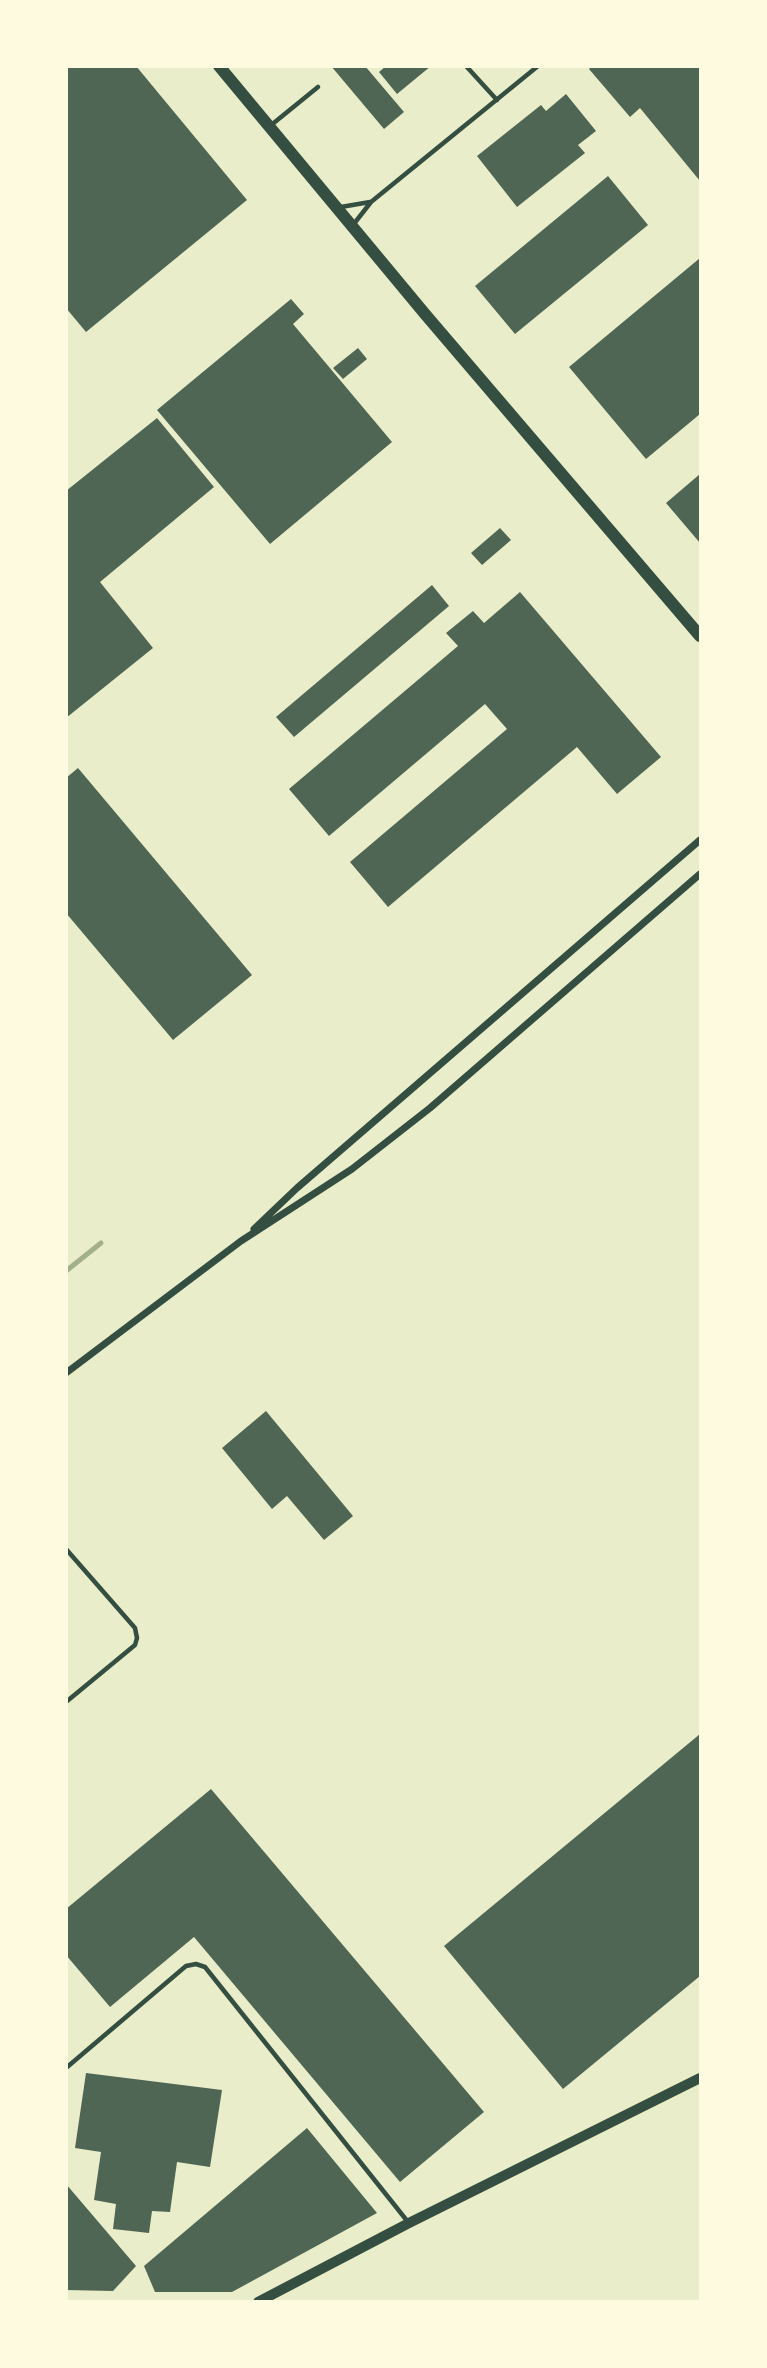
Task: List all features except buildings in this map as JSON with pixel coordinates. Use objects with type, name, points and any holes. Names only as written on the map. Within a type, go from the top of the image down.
[{"type":"main road","points":[[219,66],[352,227],[701,636]]},
{"type":"street","points":[[241,1241],[297,1188],[701,840]]},
{"type":"street","points":[[66,1373],[241,1241],[352,1169],[420,1115],[701,874]]},
{"type":"street","points":[[258,2301],[701,2078]]},
{"type":"lane","points":[[466,66],[497,100]]},
{"type":"lane","points":[[352,227],[371,202],[538,66]]},
{"type":"lane","points":[[269,127],[318,87]]},
{"type":"lane","points":[[337,208],[371,202]]},
{"type":"lane","points":[[66,1549],[135,1628],[137,1637],[135,1645],[66,1702]]},
{"type":"lane","points":[[66,2068],[186,1966],[195,1964],[205,1967],[409,2223]]},
{"type":"waterway","points":[[66,1271],[101,1243]]}]
